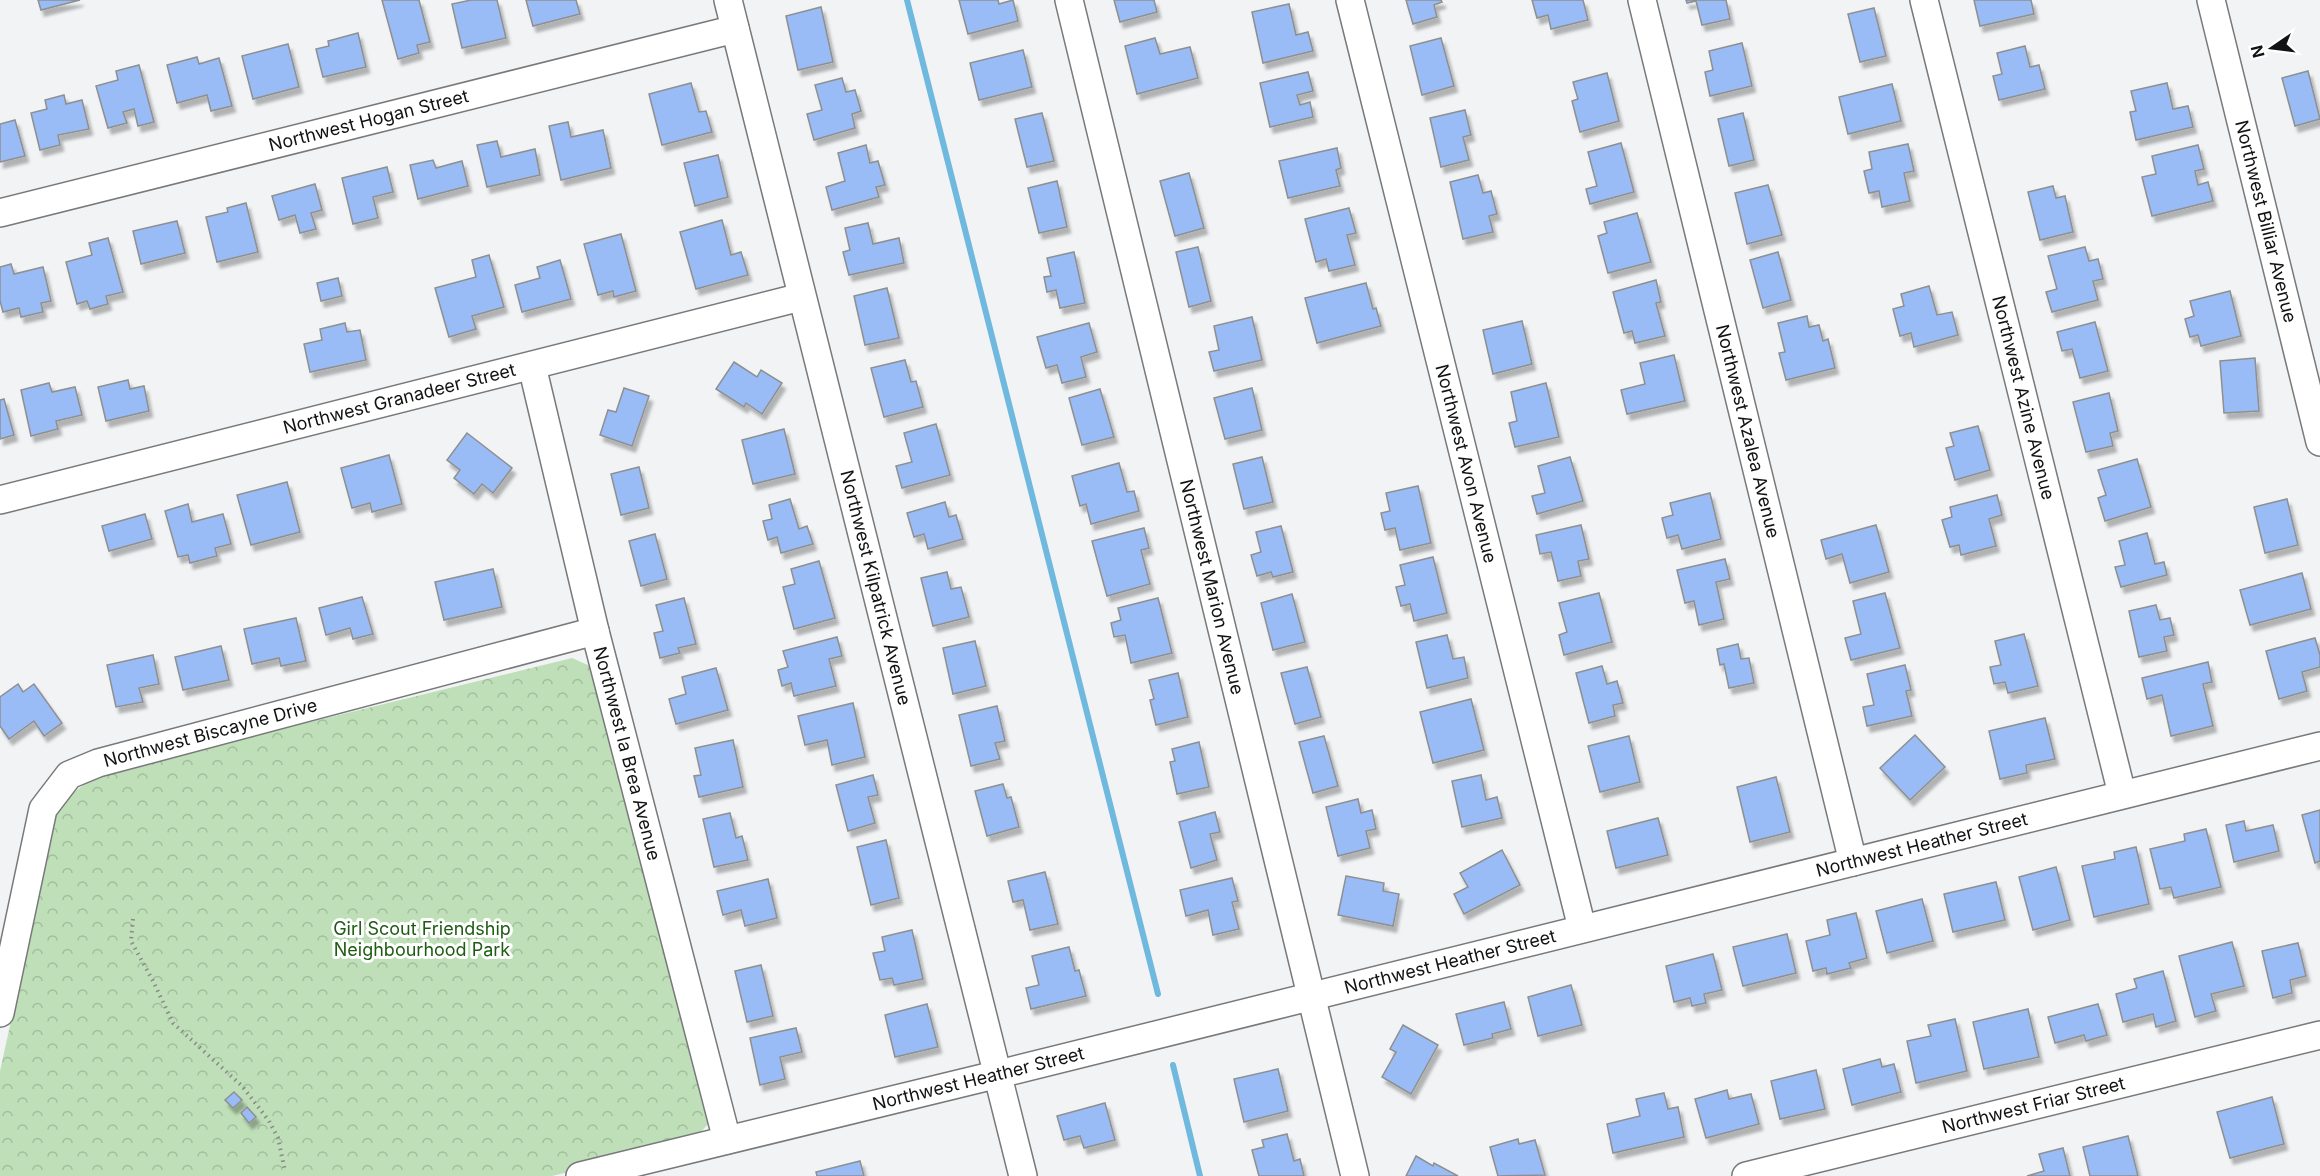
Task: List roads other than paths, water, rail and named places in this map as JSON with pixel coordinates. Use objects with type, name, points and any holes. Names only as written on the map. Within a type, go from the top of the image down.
[{"type":"street","name":"Northwest Kilpatrick Avenue","points":[[728,0],[1023,1176]]},
{"type":"street","name":"Northwest Marion Avenue","points":[[1069,0],[1355,1176]]},
{"type":"street","name":"Northwest Avon Avenue","points":[[1350,0],[1582,928]]},
{"type":"street","name":"Northwest Azalea Avenue","points":[[1642,0],[1853,862]]},
{"type":"street","name":"Northwest Azine Avenue","points":[[1924,0],[2122,794]]},
{"type":"street","name":"Northwest Billiar Avenue","points":[[2211,0],[2320,442]]},
{"type":"street","name":"Northwest Hogan Street","points":[[0,213],[735,29]]},
{"type":"street","name":"Northwest Granadeer Street","points":[[0,500],[801,297]]},
{"type":"street","name":"Northwest la Brea Avenue","points":[[532,366],[595,631],[727,1140]]},
{"type":"street","name":"Northwest Biscayne Drive","points":[[0,1013],[43,809],[69,775],[98,763],[595,631]]},
{"type":"street","name":"Northwest Heather Street","points":[[580,1176],[2320,746]]},
{"type":"street","name":"Northwest Friar Street","points":[[1746,1176],[2320,1035]]},
{"type":"waterway","points":[[907,0],[1158,994]]},
{"type":"waterway","points":[[1173,1065],[1200,1176]]},
{"type":"park label","name":"Girl Scout Friendship Neighbourhood Park","points":[[422,939]]}]
